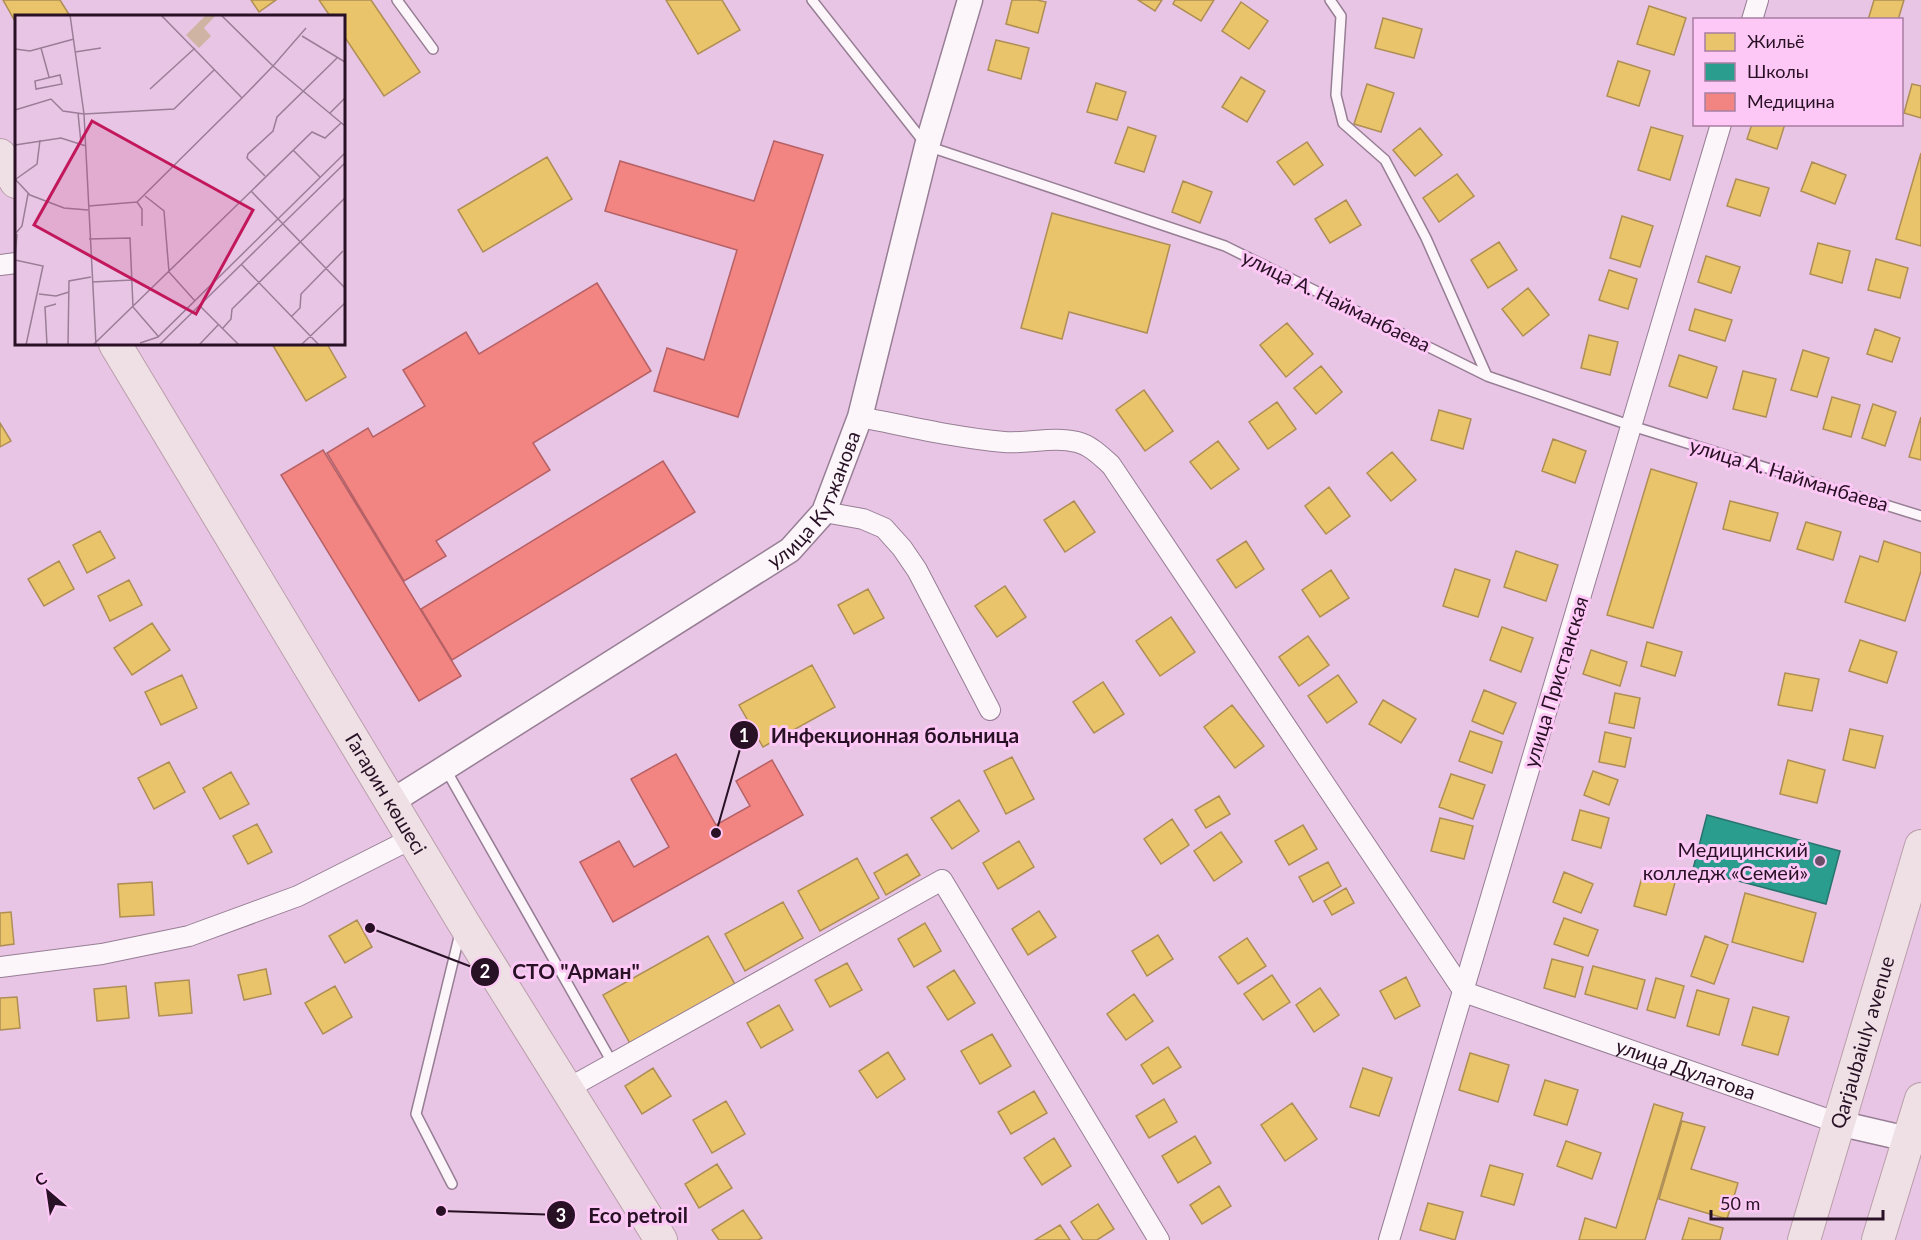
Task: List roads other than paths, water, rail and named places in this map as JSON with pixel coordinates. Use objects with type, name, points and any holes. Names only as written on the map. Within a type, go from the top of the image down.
[{"type":"highway","points":[[0,155],[15,180]]},
{"type":"highway","name":"Гагарин көшесі","points":[[116,345],[463,922],[662,1240]]},
{"type":"highway","name":"Qarjaubaiuly avenue","points":[[1804,1240],[1921,846]]},
{"type":"highway","points":[[1878,1240],[1915,1140],[1921,1099]]},
{"type":"street","name":"улица Кутжанова","points":[[391,802],[790,550],[824,513],[860,417],[927,147],[969,0]]},
{"type":"street","points":[[1753,18],[1758,0]]},
{"type":"street","name":"улица Пристанская","points":[[1389,1240],[1720,126]]},
{"type":"street","points":[[860,417],[987,441],[1021,444],[1059,440],[1079,442],[1095,451],[1111,465],[1464,992]]},
{"type":"street","points":[[824,513],[863,519],[884,528],[902,548],[917,570],[990,710]]},
{"type":"street","points":[[0,967],[102,954],[189,936],[298,896],[414,838]]},
{"type":"street","points":[[567,1089],[942,880],[1159,1240]]},
{"type":"street","name":"улица Дулатова","points":[[1464,992],[1838,1123],[1915,1140]]},
{"type":"lane","points":[[397,0],[433,49]]},
{"type":"lane","points":[[812,0],[927,147]]},
{"type":"lane","points":[[1330,0],[1341,16],[1336,95],[1343,123],[1385,160],[1426,238],[1487,376]]},
{"type":"lane","name":"улица А. Найманбаева","points":[[927,147],[1225,246],[1487,376],[1632,426],[1921,516]]},
{"type":"lane","points":[[445,768],[613,1064]]},
{"type":"lane","points":[[452,1184],[416,1114],[463,922]]},
{"type":"place","name":"Инфекционная больница","points":[[716,833]]},
{"type":"place","name":"Медицинский колледж «Семей»","points":[[1820,861]]},
{"type":"place","name":"СТО \"Арман\"","points":[[370,928]]},
{"type":"place","name":"Eco petroil","points":[[441,1211]]}]
